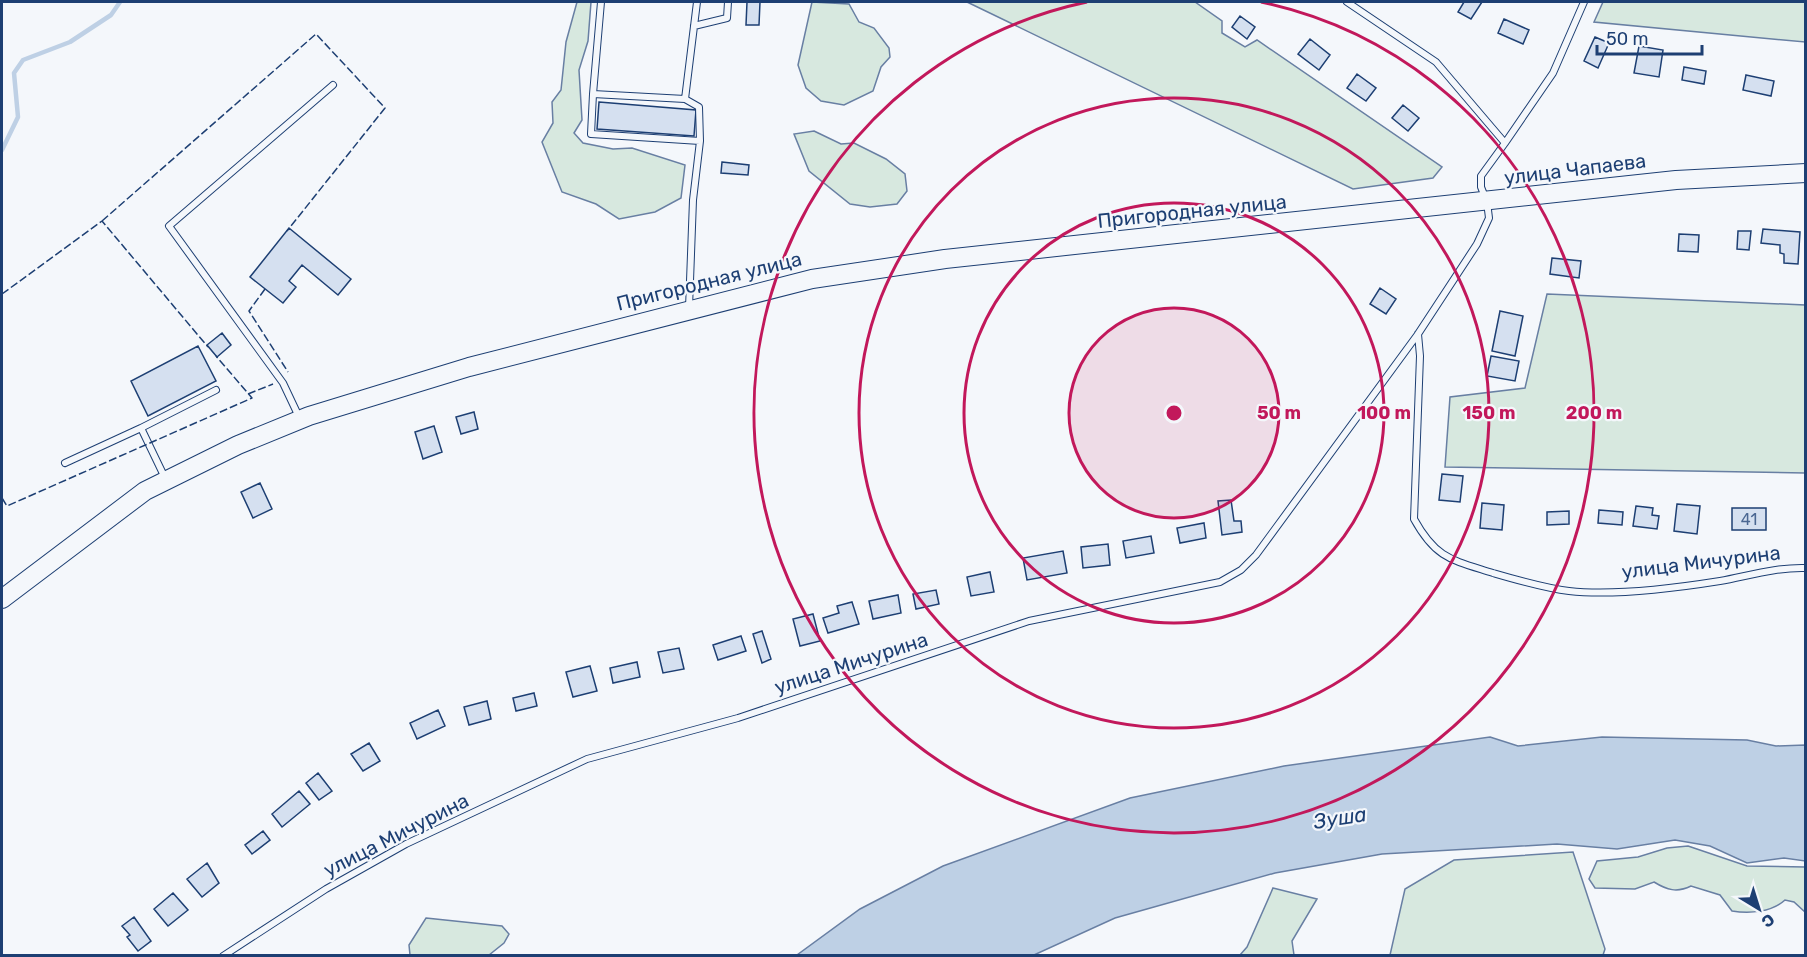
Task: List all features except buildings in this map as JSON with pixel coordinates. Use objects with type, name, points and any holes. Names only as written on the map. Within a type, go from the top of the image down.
[{"type":"street","name":"улица Чапаева","points":[[1487,202],[1676,180],[1806,173]]},
{"type":"street","name":"Пригородная улица","points":[[2,599],[111,515],[166,480],[238,445],[300,420],[469,367],[813,279],[945,259],[1487,202]]},
{"type":"lane","points":[[601,2],[592,94],[591,134],[700,141]]},
{"type":"lane","points":[[685,99],[697,2]]},
{"type":"lane","points":[[694,26],[726,18],[728,2]]},
{"type":"lane","name":"улица Чапаева","points":[[1347,2],[1436,62],[1505,143],[1481,176],[1481,187],[1487,202]]},
{"type":"lane","points":[[1505,143],[1553,73],[1584,2]]},
{"type":"lane","points":[[300,420],[283,383],[170,226],[333,85]]},
{"type":"lane","points":[[592,94],[685,99],[699,107],[700,141],[693,200],[689,309]]},
{"type":"lane","name":"улица Мичурина","points":[[223,956],[326,889],[406,844],[587,759],[738,718],[1029,621],[1220,582],[1241,570],[1256,555],[1418,334],[1477,244],[1489,218],[1487,202]]},
{"type":"lane","name":"улица Мичурина","points":[[1418,334],[1420,356],[1414,519],[1426,541],[1449,560],[1511,578],[1570,591],[1638,590],[1719,581],[1790,567],[1806,568]]},
{"type":"lane","points":[[65,463],[216,390]]},
{"type":"lane","points":[[141,428],[166,480]]},
{"type":"shaded area","points":[[577,2],[591,2],[588,41],[579,70],[582,120],[574,133],[583,143],[613,149],[632,148],[685,165],[681,198],[655,212],[619,219],[596,204],[562,192],[542,142],[553,123],[552,102],[561,90],[566,42]]},
{"type":"shaded area","points":[[812,2],[849,4],[859,22],[874,28],[889,48],[890,57],[881,67],[873,91],[844,105],[821,101],[806,88],[798,65]]},
{"type":"shaded area","points":[[967,2],[1195,2],[1222,21],[1222,33],[1245,47],[1257,40],[1442,167],[1433,178],[1353,189]]},
{"type":"shaded area","points":[[1603,2],[1805,2],[1805,42],[1594,22]]},
{"type":"shaded area","points":[[814,131],[841,144],[854,143],[886,159],[905,174],[907,191],[897,204],[870,207],[850,204],[809,171],[794,134]]},
{"type":"shaded area","points":[[1547,294],[1805,305],[1805,473],[1445,467],[1450,397],[1525,388]]},
{"type":"shaded area","points":[[1688,846],[1747,866],[1805,867],[1805,912],[1794,902],[1785,900],[1774,907],[1760,911],[1732,911],[1720,895],[1691,886],[1672,890],[1654,882],[1635,889],[1595,888],[1589,879],[1597,861],[1638,857],[1667,848]]},
{"type":"shaded area","points":[[1573,852],[1605,949],[1603,955],[1390,955],[1405,889],[1454,860]]},
{"type":"shaded area","points":[[1273,888],[1317,899],[1292,941],[1294,955],[1240,955],[1247,947]]},
{"type":"shaded area","points":[[426,918],[502,926],[509,934],[504,943],[489,955],[410,955],[409,945]]},
{"type":"water","name":"Зуша","points":[[1490,737],[1518,746],[1602,737],[1747,740],[1776,746],[1805,745],[1805,861],[1784,858],[1747,863],[1710,846],[1675,840],[1617,849],[1557,844],[1382,854],[1275,873],[1115,918],[1034,955],[797,955],[860,909],[943,866],[1130,798],[1284,766]]},
{"type":"waterway","points":[[2,150],[18,117],[14,73],[23,60],[70,42],[111,15],[120,2]]},
{"type":"fence","points":[[102,221],[316,34],[385,108],[287,231]]},
{"type":"fence","points":[[2,294],[102,221],[208,347]]},
{"type":"fence","points":[[265,289],[249,311],[288,372]]},
{"type":"fence","points":[[2,498],[7,506],[252,398],[216,356]]},
{"type":"fence","points":[[248,394],[273,384]]}]
